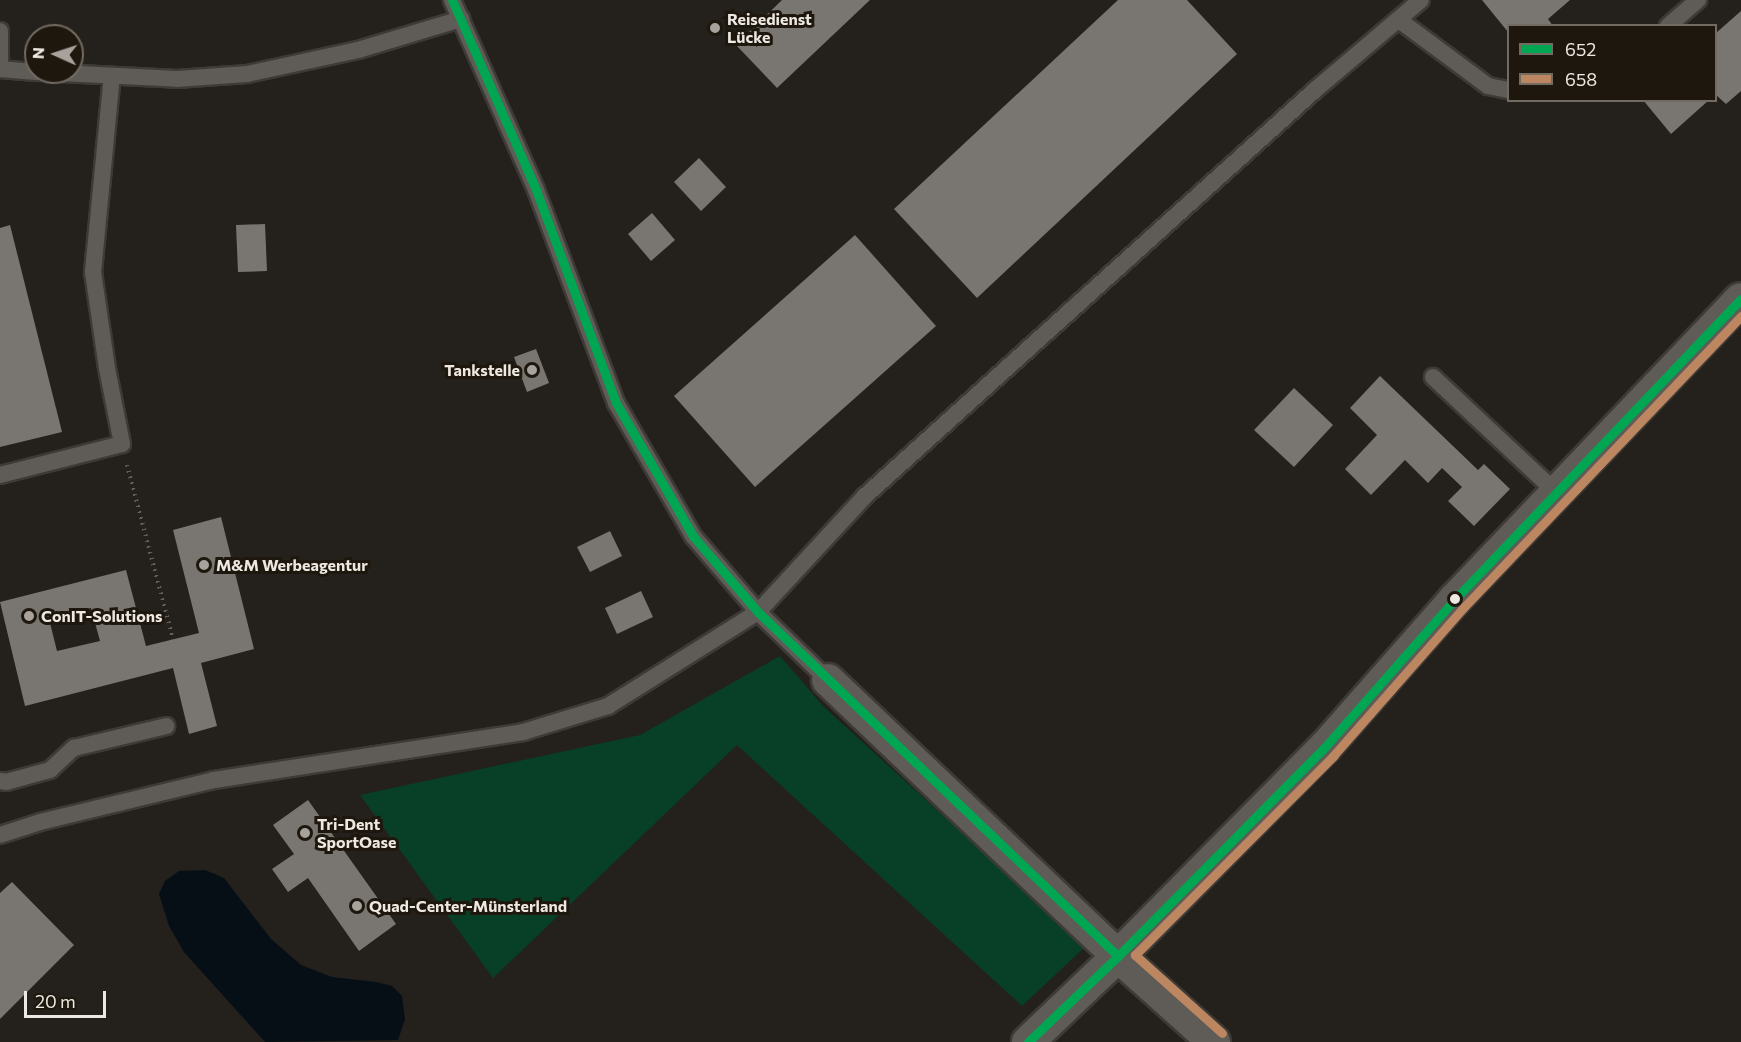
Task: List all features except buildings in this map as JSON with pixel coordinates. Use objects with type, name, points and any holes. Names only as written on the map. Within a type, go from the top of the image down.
[{"type":"street","points":[[1028,1042],[1118,956],[1324,748],[1455,599],[1741,299]]},
{"type":"street","points":[[828,680],[1118,956],[1214,1042]]},
{"type":"lane","points":[[452,0],[536,190],[616,403],[693,536],[758,612],[828,680]]},
{"type":"lane","points":[[0,835],[40,822],[214,780],[523,732],[608,706],[758,612],[864,497],[1314,91],[1421,0]]},
{"type":"lane","points":[[1670,24],[1698,0]]},
{"type":"lane","points":[[84,74],[177,79],[247,74],[358,50],[461,19]]},
{"type":"lane","points":[[1399,20],[1488,86],[1507,90]]},
{"type":"lane","points":[[0,31],[0,62]]},
{"type":"lane","points":[[0,69],[24,71]]},
{"type":"lane","points":[[0,475],[122,444],[107,368],[93,272],[112,76]]},
{"type":"lane","points":[[1433,377],[1557,493]]},
{"type":"lane","points":[[0,781],[6,782],[50,770],[74,748],[166,726]]},
{"type":"path","points":[[122,444],[173,639]]},
{"type":"green space","points":[[780,656],[824,707],[1086,946],[1022,1006],[737,745],[493,978],[360,795],[640,735]]},
{"type":"shaded area","points":[[205,870],[224,878],[271,939],[301,965],[332,977],[392,986],[402,996],[405,1019],[398,1040],[265,1042],[184,952],[169,926],[159,894],[165,881],[179,871]]},
{"type":"transit line","name":"652","points":[[452,0],[536,190],[616,403],[693,536],[758,612],[1118,956]]},
{"type":"transit line","name":"652","points":[[1028,1042],[1118,956],[1324,748],[1455,599],[1741,299]]},
{"type":"transit line","name":"658","points":[[1222,1033],[1135,955],[1333,756],[1464,607],[1741,316]]},
{"type":"place","name":"Reisedienst Lücke","points":[[715,28]]},
{"type":"place","name":"Tankstelle","points":[[532,370]]},
{"type":"place","name":"M&M Werbeagentur","points":[[204,565]]},
{"type":"place","name":"ConIT-Solutions","points":[[29,616]]},
{"type":"place","name":"Tri-Dent SportOase","points":[[305,833]]},
{"type":"place","name":"Quad-Center-Münsterland","points":[[357,906]]}]
